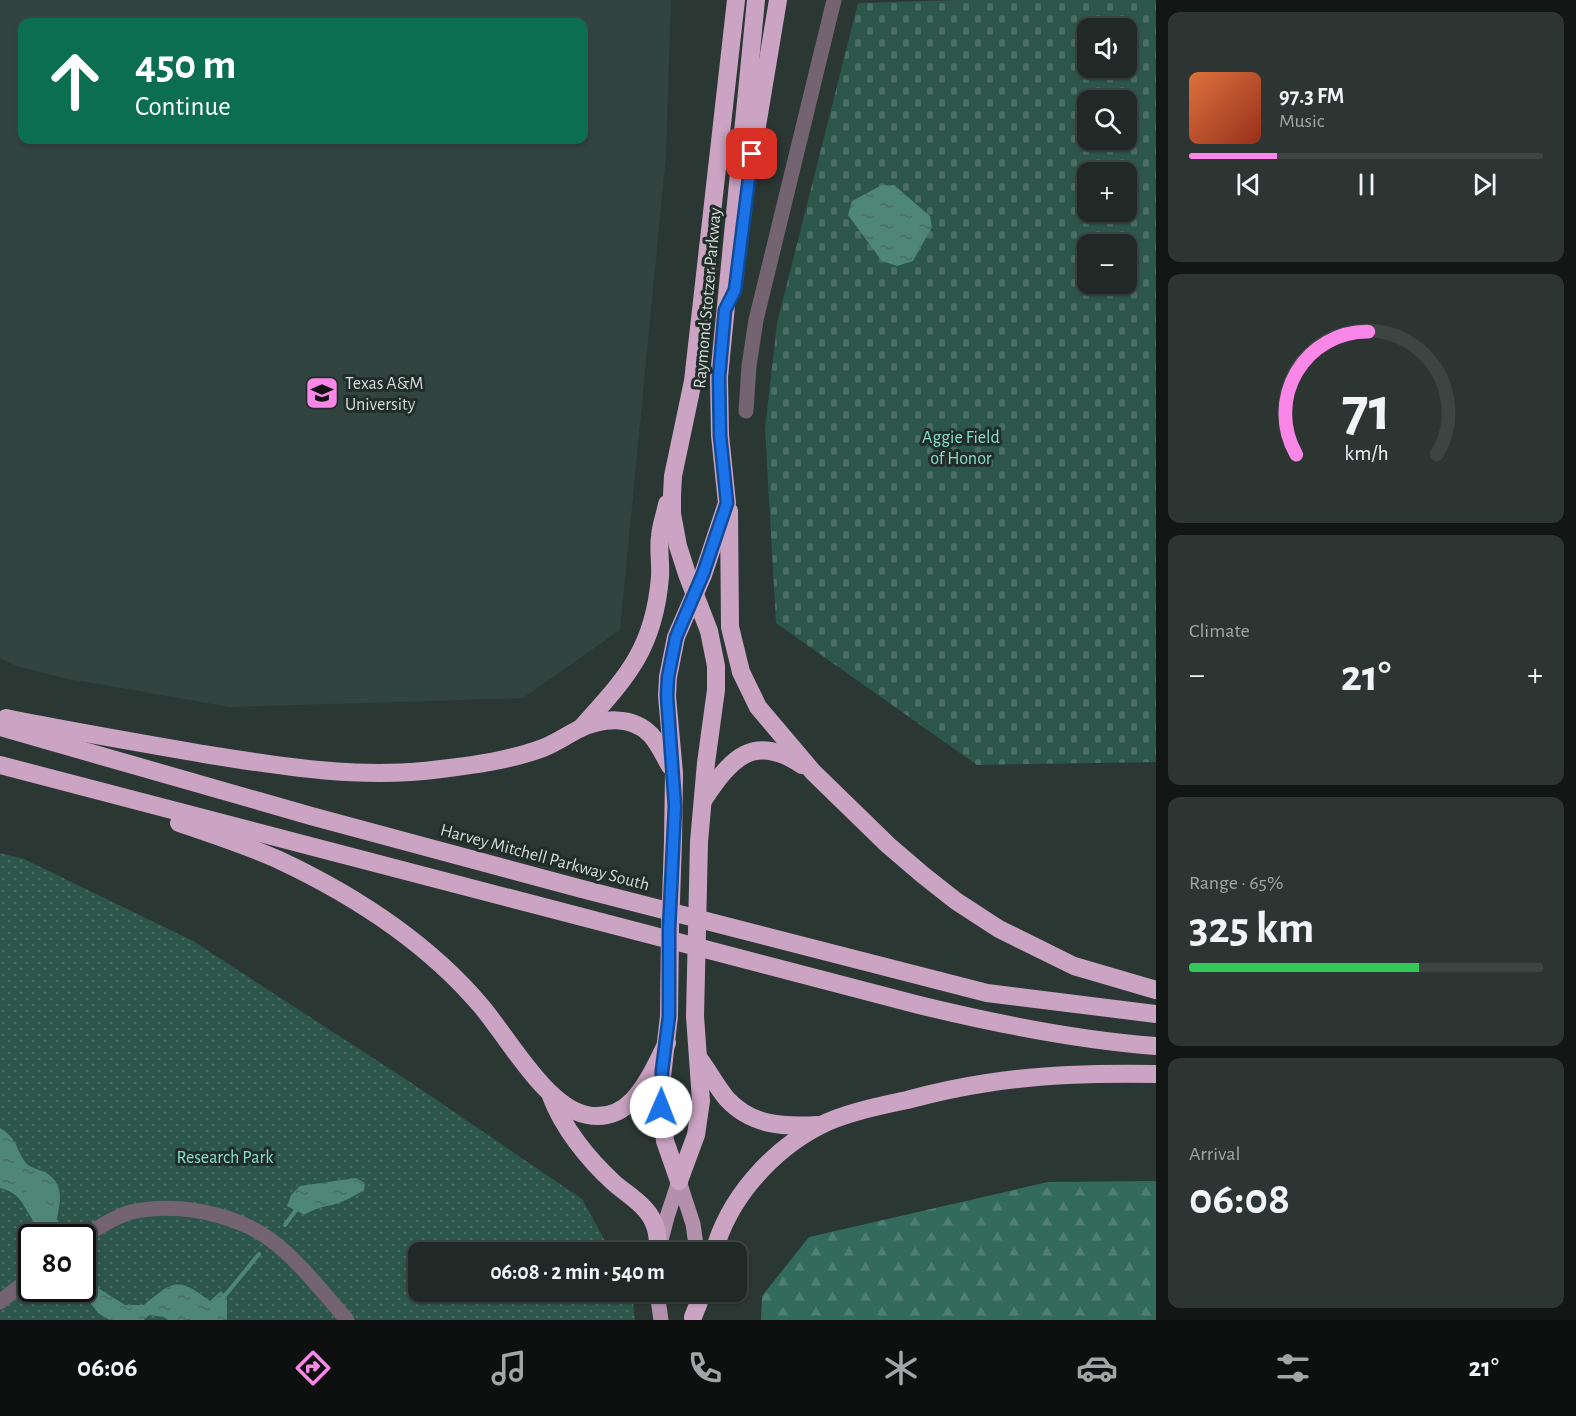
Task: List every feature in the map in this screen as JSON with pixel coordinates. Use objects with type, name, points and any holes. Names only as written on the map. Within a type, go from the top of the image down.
[{"type":"highway","name":"Raymond Stotzer Parkway","points":[[679,1181],[688,1159],[702,1101],[695,1016],[699,842],[716,690],[716,666],[709,631],[678,546],[672,514],[673,476],[693,381],[736,0]]},
{"type":"highway","name":"Raymond Stotzer Parkway","points":[[679,1181],[665,1141],[660,1094],[669,1016],[669,929],[673,841],[674,773],[667,696],[668,677],[676,637],[706,566],[727,503],[720,435],[719,377],[756,0]]},
{"type":"highway","points":[[725,310],[735,290],[745,197],[777,0]]},
{"type":"highway","points":[[580,729],[619,686],[634,665],[652,626],[660,577],[660,536],[673,476]]},
{"type":"highway","points":[[727,503],[731,517],[730,627],[741,672],[758,707],[813,772],[923,875],[956,901],[999,929],[1074,966],[1156,990]]},
{"type":"highway","points":[[0,716],[78,733],[277,766],[381,772],[439,770],[499,760],[543,748],[580,729],[606,720],[615,720],[641,727],[658,745],[674,773]]},
{"type":"highway","name":"Harvey Mitchell Parkway South","points":[[0,728],[311,816],[582,889],[976,990],[1156,1014]]},
{"type":"highway","points":[[702,802],[727,767],[749,753],[771,750],[782,753],[813,772]]},
{"type":"highway","points":[[0,765],[223,838],[276,859],[345,896],[424,951],[454,977],[482,1007],[550,1094],[565,1124],[583,1150],[603,1173],[644,1208],[653,1220],[658,1242]]},
{"type":"highway","points":[[23,772],[993,1023],[1056,1034],[1156,1046]]},
{"type":"highway","points":[[550,1094],[572,1110],[586,1115],[600,1117],[611,1115],[631,1104],[639,1095],[667,1042]]},
{"type":"highway","points":[[698,1057],[726,1098],[745,1114],[768,1124],[794,1127],[820,1125],[878,1106],[987,1083],[1042,1077],[1156,1074]]},
{"type":"highway","points":[[718,1242],[733,1208],[763,1168],[789,1145],[820,1125]]},
{"type":"highway","points":[[693,1319],[699,1302]]},
{"type":"main road","name":"Raymond Stotzer Parkway","points":[[661,1242],[679,1181]]},
{"type":"main road","name":"Raymond Stotzer Parkway","points":[[679,1181],[693,1224],[696,1242]]},
{"type":"main road","points":[[658,1302],[661,1320]]},
{"type":"main road","points":[[693,1319],[696,1302]]},
{"type":"street","points":[[746,411],[749,366],[756,320],[834,0]]},
{"type":"street","points":[[96,1230],[129,1212],[174,1208],[216,1216],[247,1226],[272,1241],[347,1320]]},
{"type":"street","points":[[0,1302],[18,1287]]},
{"type":"shaded area","name":"Texas A&M University","points":[[0,0],[671,0],[666,155],[620,630],[523,698],[230,707],[63,678],[13,665],[0,658]]},
{"type":"green space","name":"Aggie Field of Honor","points":[[958,0],[1156,0],[1156,762],[977,765],[776,623],[765,429],[777,323],[858,3]]},
{"type":"green space","name":"Research Park","points":[[0,853],[24,859],[193,941],[413,1084],[582,1199],[606,1242],[408,1242],[408,1302],[633,1302],[635,1320],[0,1320]]},
{"type":"green space","points":[[1156,1181],[1156,1320],[761,1320],[762,1296],[809,1237],[1048,1182]]},
{"type":"water","points":[[882,185],[894,185],[930,216],[932,227],[913,261],[897,266],[882,261],[848,215],[852,201]]},
{"type":"water","points":[[0,1128],[15,1142],[28,1165],[45,1172],[55,1181],[60,1192],[57,1218],[48,1224],[38,1224],[14,1194],[0,1188]]},
{"type":"water","points":[[356,1178],[365,1183],[364,1190],[341,1202],[318,1208],[304,1215],[287,1206],[291,1195],[300,1186]]},
{"type":"water","points":[[173,1285],[191,1288],[210,1301],[221,1291],[227,1298],[227,1320],[168,1320],[164,1317],[149,1315],[144,1320],[109,1320],[98,1313],[90,1302],[96,1302],[96,1287],[125,1305],[144,1305]]},
{"type":"waterway","points":[[33,1200],[48,1224]]},
{"type":"waterway","points":[[285,1225],[296,1210]]},
{"type":"waterway","points":[[223,1298],[259,1254]]},
{"type":"place","name":"Texas A&M University","points":[[322,393]]},
{"type":"route","points":[[661,1107],[662,1071],[669,1016],[669,929],[675,806],[667,696],[668,677],[676,637],[703,574],[727,503],[720,435],[719,377],[725,310],[735,290],[752,154]]}]
